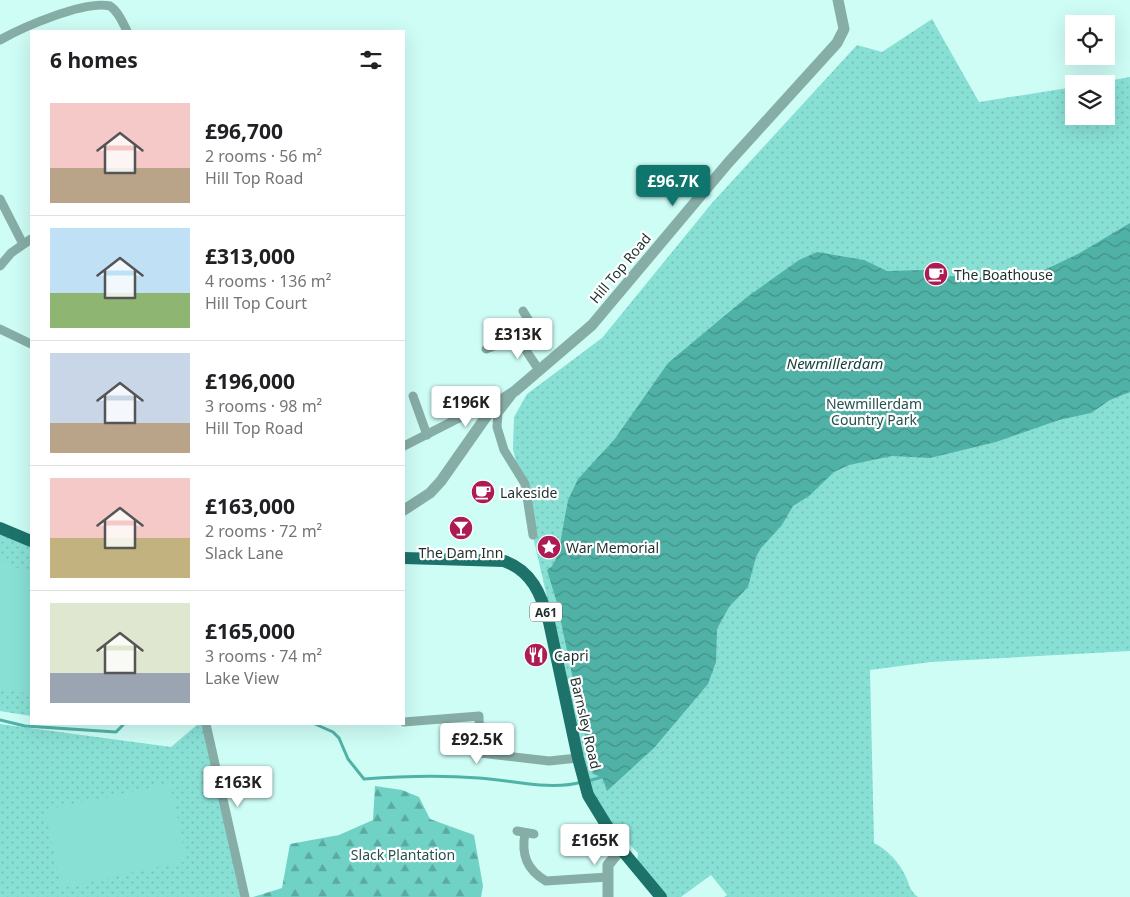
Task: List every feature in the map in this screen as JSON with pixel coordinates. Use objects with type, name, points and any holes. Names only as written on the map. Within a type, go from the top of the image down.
[{"type":"main road","points":[[0,528],[29,541]]},
{"type":"main road","name":"Barnsley Road","points":[[405,558],[504,561],[514,564],[527,573],[538,592],[549,622],[578,758],[584,781],[596,811],[621,848],[661,897]]},
{"type":"street","name":"Hill Top Road","points":[[405,509],[430,493],[441,481],[496,404],[592,325],[728,163],[837,43],[844,29],[838,0]]},
{"type":"street","points":[[0,40],[40,19],[86,2],[102,2],[111,6],[126,30]]},
{"type":"street","points":[[0,199],[27,241],[0,266]]},
{"type":"street","points":[[486,350],[517,336],[530,324],[523,310]]},
{"type":"street","points":[[0,329],[30,344]]},
{"type":"street","points":[[517,336],[539,370]]},
{"type":"street","points":[[514,391],[498,413],[497,427],[504,450],[525,484],[533,535]]},
{"type":"street","points":[[413,396],[428,435]]},
{"type":"street","points":[[405,446],[457,419],[496,404]]},
{"type":"street","points":[[405,722],[479,716],[480,753],[549,761],[578,758]]},
{"type":"street","points":[[206,725],[245,897]]},
{"type":"street","points":[[526,833],[524,855],[529,867],[546,881],[608,876]]},
{"type":"street","points":[[608,897],[608,865],[621,848]]},
{"type":"green space","name":"Newmillerdam Country Park","points":[[932,19],[979,102],[1065,88],[1065,125],[1115,125],[1115,80],[1130,77],[1130,651],[931,662],[870,670],[874,843],[884,849],[896,861],[915,895],[918,897],[724,897],[727,895],[711,875],[681,897],[660,897],[637,868],[638,853],[596,811],[513,449],[514,417],[527,394],[602,338],[712,203],[857,45],[882,52]]},
{"type":"green space","points":[[0,528],[30,544],[30,716],[0,711]]},
{"type":"green space","points":[[0,561],[30,573],[30,694],[0,688]]},
{"type":"green space","points":[[0,724],[171,747],[197,725],[206,725],[245,897],[0,897]]},
{"type":"green space","points":[[170,784],[187,861],[61,888],[45,810]]},
{"type":"green space","name":"Slack Plantation","points":[[375,786],[402,790],[419,797],[430,819],[474,835],[483,886],[481,897],[253,897],[282,888],[290,844],[339,835],[373,820]]},
{"type":"water","name":"Newmillerdam","points":[[1130,223],[1130,392],[1110,400],[1091,413],[1059,420],[996,442],[930,458],[892,456],[849,465],[834,472],[809,496],[793,506],[782,525],[761,548],[756,557],[748,587],[729,607],[717,629],[716,662],[708,684],[654,748],[607,791],[602,777],[593,774],[557,603],[547,570],[552,566],[558,555],[568,500],[578,479],[614,440],[668,363],[747,297],[799,260],[817,252],[864,260],[887,271],[925,270],[939,281],[944,282],[950,276],[1002,278],[1040,272],[1078,254]]},
{"type":"waterway","points":[[0,720],[25,726],[116,732],[123,725]]},
{"type":"waterway","points":[[317,725],[333,732],[339,738],[348,759],[364,779],[451,776],[544,785],[582,782]]},
{"type":"waterway","points":[[588,781],[602,777]]},
{"type":"place","name":"The Boathouse","points":[[936,274]]},
{"type":"place","name":"Lakeside","points":[[483,492]]},
{"type":"place","name":"The Dam Inn","points":[[461,528]]},
{"type":"place","name":"War Memorial","points":[[549,547]]},
{"type":"place","name":"Capri","points":[[536,655]]}]
